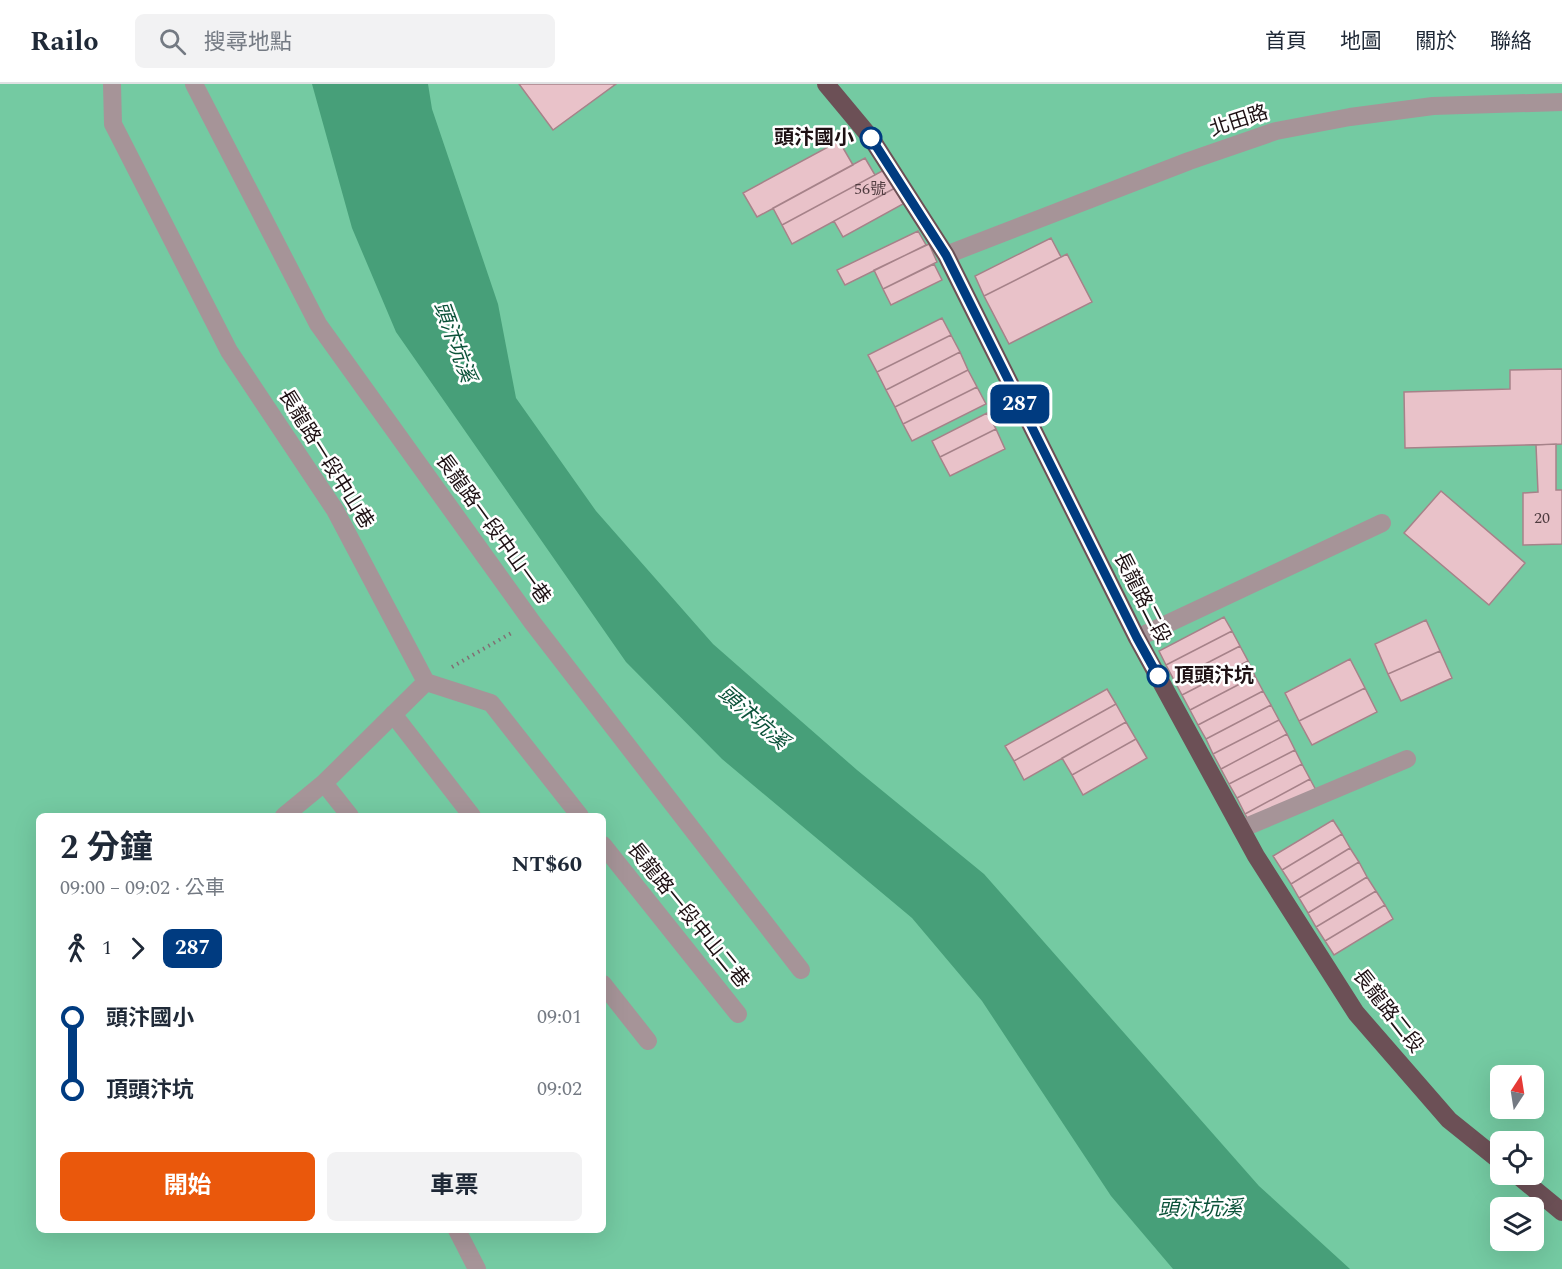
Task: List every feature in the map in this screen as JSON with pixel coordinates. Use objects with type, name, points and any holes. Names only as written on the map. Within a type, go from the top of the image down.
[{"type":"main road","name":"長龍路二段","points":[[826,84],[871,138],[946,255],[1137,638],[1256,856],[1356,1013],[1449,1120],[1490,1153]]},
{"type":"main road","points":[[1529,1185],[1562,1212]]},
{"type":"street","name":"長龍路一段中山巷","points":[[112,84],[113,124],[229,351],[335,510],[426,682]]},
{"type":"street","name":"長龍路一段中山一巷","points":[[194,84],[318,324],[532,622],[801,970]]},
{"type":"street","name":"北田路","points":[[946,255],[1189,161],[1276,131],[1350,117],[1433,106],[1562,102]]},
{"type":"street","points":[[1137,638],[1382,523]]},
{"type":"street","points":[[288,813],[324,783],[426,682],[490,704],[578,813]]},
{"type":"street","points":[[393,714],[470,813]]},
{"type":"street","points":[[1241,829],[1407,759]]},
{"type":"street","points":[[324,783],[348,813]]},
{"type":"street","name":"長龍路一段中山二巷","points":[[606,848],[738,1014]]},
{"type":"street","points":[[606,988],[648,1041]]},
{"type":"street","points":[[458,1233],[477,1269]]},
{"type":"path","points":[[426,682],[532,622]]},
{"type":"shaded area","points":[[0,84],[1562,84],[1562,1269],[0,1269]]},
{"type":"water","name":"頭汴坑溪","points":[[312,84],[428,84],[432,109],[498,304],[516,398],[596,511],[713,644],[857,770],[984,874],[1259,1186],[1350,1269],[1173,1269],[1111,1196],[982,1001],[912,918],[722,759],[626,662],[396,332],[352,228]]},
{"type":"building","points":[[519,84],[616,84],[553,130]]},
{"type":"building","points":[[839,141],[853,165],[757,217],[743,193]]},
{"type":"building","points":[[865,158],[875,175],[782,225],[773,208]]},
{"type":"building","points":[[884,170],[895,188],[792,244],[782,225]]},
{"type":"building","points":[[895,188],[903,204],[843,237],[834,221]]},
{"type":"building","points":[[918,231],[926,245],[845,285],[837,270]]},
{"type":"building","points":[[1051,238],[1061,257],[984,296],[975,276]]},
{"type":"building","points":[[929,244],[937,262],[883,289],[874,270]]},
{"type":"building","points":[[1067,254],[1092,302],[1009,344],[984,296]]},
{"type":"building","points":[[934,264],[942,280],[891,305],[883,289]]},
{"type":"building","points":[[942,318],[951,335],[877,372],[868,355]]},
{"type":"building","points":[[951,335],[960,352],[886,390],[877,372]]},
{"type":"building","points":[[960,352],[968,370],[895,407],[886,390]]},
{"type":"building","points":[[1562,369],[1562,444],[1405,448],[1404,392],[1510,389],[1510,370]]},
{"type":"building","points":[[968,370],[977,387],[903,424],[895,407]]},
{"type":"building","points":[[977,387],[986,404],[912,441],[903,424]]},
{"type":"building","points":[[987,413],[996,429],[940,457],[932,441]]},
{"type":"building","points":[[996,429],[1005,449],[950,476],[940,457]]},
{"type":"building","points":[[1556,444],[1556,490],[1562,490],[1562,544],[1523,545],[1523,493],[1538,492],[1536,445]]},
{"type":"building","points":[[1441,491],[1525,563],[1489,605],[1404,533]]},
{"type":"building","points":[[1224,617],[1232,631],[1166,665],[1159,651]]},
{"type":"building","points":[[1426,620],[1440,651],[1388,674],[1375,644]]},
{"type":"building","points":[[1232,631],[1240,646],[1174,680],[1166,665]]},
{"type":"building","points":[[1240,646],[1248,661],[1182,695],[1174,680]]},
{"type":"building","points":[[1440,651],[1452,678],[1401,701],[1388,674]]},
{"type":"building","points":[[1350,659],[1365,688],[1299,721],[1285,693]]},
{"type":"building","points":[[1248,661],[1255,676],[1190,710],[1182,695]]},
{"type":"building","points":[[1255,676],[1263,691],[1198,725],[1190,710]]},
{"type":"building","points":[[1365,688],[1377,712],[1312,745],[1299,721]]},
{"type":"building","points":[[1107,689],[1116,704],[1014,761],[1005,746]]},
{"type":"building","points":[[1263,691],[1271,705],[1206,739],[1198,725]]},
{"type":"building","points":[[1116,704],[1126,722],[1024,780],[1014,761]]},
{"type":"building","points":[[1271,705],[1279,720],[1213,754],[1206,739]]},
{"type":"building","points":[[1279,720],[1287,734],[1221,769],[1213,754]]},
{"type":"building","points":[[1126,722],[1136,739],[1072,775],[1062,758]]},
{"type":"building","points":[[1287,734],[1295,750],[1229,784],[1221,769]]},
{"type":"building","points":[[1136,739],[1147,758],[1083,795],[1072,775]]},
{"type":"building","points":[[1295,750],[1302,764],[1237,798],[1229,784]]},
{"type":"building","points":[[1302,764],[1310,779],[1245,814],[1237,798]]},
{"type":"building","points":[[1310,779],[1318,794],[1253,828],[1245,814]]},
{"type":"building","points":[[1333,820],[1342,834],[1282,870],[1273,856]]},
{"type":"building","points":[[1342,834],[1350,848],[1291,884],[1282,870]]},
{"type":"building","points":[[1350,848],[1359,862],[1299,898],[1291,884]]},
{"type":"building","points":[[1359,862],[1367,877],[1308,913],[1299,898]]},
{"type":"building","points":[[1367,877],[1376,891],[1316,927],[1308,913]]},
{"type":"building","points":[[1376,891],[1385,905],[1325,941],[1316,927]]},
{"type":"building","points":[[1385,905],[1393,919],[1334,955],[1325,941]]},
{"type":"bus line","name":"287","points":[[871,138],[946,255],[1158,676]]},
{"type":"place","name":"頭汴國小","points":[[871,138]]},
{"type":"place","name":"頂頭汴坑","points":[[1158,676]]}]
